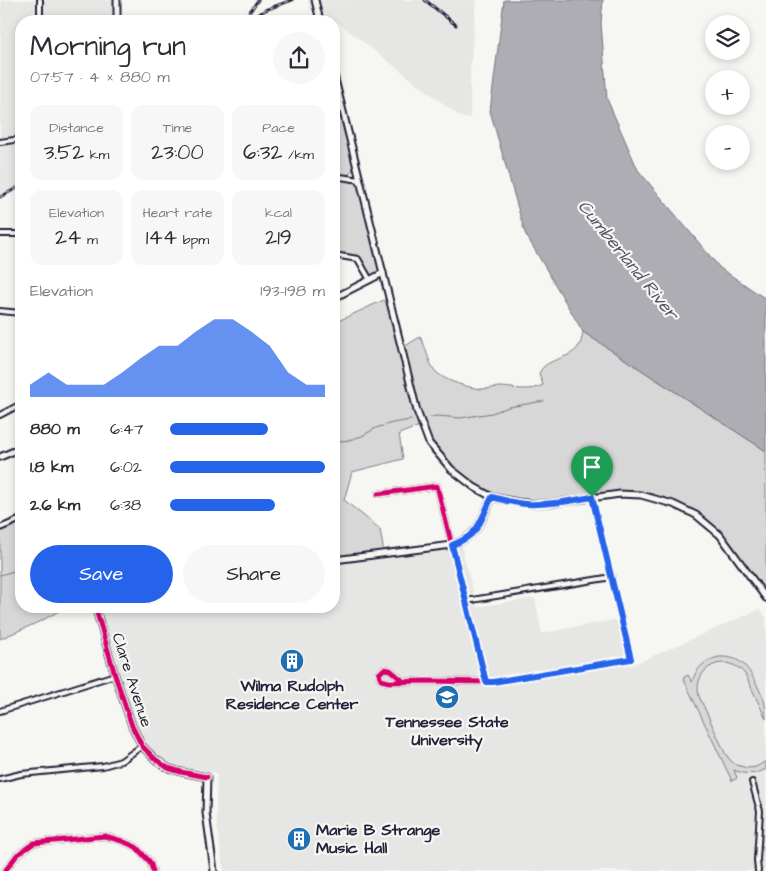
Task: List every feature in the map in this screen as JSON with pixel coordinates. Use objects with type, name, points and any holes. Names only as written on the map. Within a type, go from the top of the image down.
[{"type":"main road","points":[[117,0],[117,15]]},
{"type":"main road","points":[[315,0],[319,15]]},
{"type":"main road","points":[[340,99],[417,411],[429,443],[451,470],[474,487],[492,497],[516,502],[534,504],[554,503],[620,494],[641,495],[672,504],[696,515],[720,535],[766,598]]},
{"type":"main road","points":[[340,295],[383,273]]},
{"type":"main road","points":[[0,457],[15,451]]},
{"type":"main road","points":[[340,559],[452,545],[465,540],[481,522],[492,497]]},
{"type":"main road","name":"Clare Avenue","points":[[97,613],[132,726],[142,746],[155,759],[168,768],[187,774],[207,777],[206,813],[214,871]]},
{"type":"street","points":[[40,0],[40,15]]},
{"type":"street","points":[[0,142],[15,140]]},
{"type":"street","points":[[340,177],[360,180]]},
{"type":"street","points":[[0,234],[15,234]]},
{"type":"street","points":[[340,256],[358,259],[370,280]]},
{"type":"street","points":[[0,311],[15,312]]},
{"type":"street","points":[[0,415],[15,407]]},
{"type":"street","points":[[378,494],[437,486],[486,682]]},
{"type":"street","points":[[404,681],[389,669],[384,669],[379,674],[383,681],[493,682],[631,659],[592,497]]},
{"type":"street","points":[[0,528],[15,522]]},
{"type":"street","points":[[466,601],[612,577]]},
{"type":"street","points":[[0,711],[115,675]]},
{"type":"street","points":[[0,779],[21,774],[103,766],[121,761],[142,746]]},
{"type":"street","points":[[752,782],[760,811],[758,871]]},
{"type":"street","points":[[4,871],[17,855],[34,843],[105,836],[136,847],[150,862],[153,871]]},
{"type":"shaded area","points":[[1,0],[119,0],[118,15],[15,15],[15,135],[0,138]]},
{"type":"shaded area","points":[[308,0],[476,0],[470,72],[470,118],[462,118],[340,24],[340,15],[324,15],[310,10]]},
{"type":"shaded area","points":[[340,102],[354,165],[352,171],[345,177],[360,180],[383,273],[370,280],[358,259],[340,256]]},
{"type":"shaded area","points":[[15,140],[15,188],[0,196],[0,142]]},
{"type":"shaded area","points":[[389,298],[402,348],[420,337],[436,372],[464,386],[482,389],[501,387],[528,389],[543,385],[539,373],[548,364],[576,349],[581,342],[583,332],[766,451],[766,598],[720,535],[696,515],[641,495],[620,494],[543,504],[492,497],[451,469],[429,443],[422,425],[399,434],[403,459],[352,472],[344,500],[380,529],[384,553],[340,560],[340,320]]},
{"type":"shaded area","points":[[15,525],[15,613],[55,613],[0,639],[0,531]]},
{"type":"shaded area","name":"Tennessee State University","points":[[461,545],[477,607],[535,598],[542,633],[620,619],[630,666],[760,609],[766,617],[766,871],[224,871],[217,828],[217,773],[181,768],[167,763],[151,752],[137,728],[102,613],[340,613],[340,563]]},
{"type":"shaded area","points":[[719,657],[733,658],[747,668],[754,679],[766,708],[766,719],[745,674],[737,667],[720,663],[705,670],[701,677],[698,686],[699,696],[730,760],[736,765],[748,768],[756,767],[766,761],[766,769],[758,772],[742,773],[734,770],[737,778],[732,781],[683,678],[688,675],[692,682],[702,665],[709,660]]},
{"type":"water","name":"Cumberland River","points":[[504,0],[603,0],[601,23],[607,99],[638,170],[720,268],[766,299],[766,451],[583,332],[525,233],[490,111]]},
{"type":"waterway","points":[[430,417],[460,418],[544,401]]},
{"type":"waterway","points":[[340,441],[362,436],[376,428],[392,423],[411,420]]},
{"type":"waterway","points":[[0,575],[15,571]]},
{"type":"railway","points":[[247,15],[258,0]]},
{"type":"railway","points":[[258,15],[265,10],[292,0]]},
{"type":"railway","points":[[425,0],[456,25]]},
{"type":"railway","points":[[0,197],[15,189]]},
{"type":"cycle path","points":[[378,494],[437,486],[486,682]]},
{"type":"cycle path","points":[[403,681],[390,670],[384,669],[379,674],[381,680],[389,682],[493,682],[631,659],[592,497]]},
{"type":"cycle path","points":[[97,613],[132,726],[142,746],[155,759],[168,768],[207,777]]},
{"type":"cycle path","points":[[5,871],[17,855],[34,843],[105,836],[136,847],[150,862],[153,871]]},
{"type":"place","name":"Wilma Rudolph Residence Center","points":[[292,661]]},
{"type":"place","name":"Tennessee State University","points":[[447,697]]},
{"type":"place","name":"Marie B Strange Music Hall","points":[[299,839]]},
{"type":"route","points":[[492,497],[534,504],[592,497],[631,659],[486,682],[452,545],[465,540],[473,534],[481,522],[492,497]]}]
